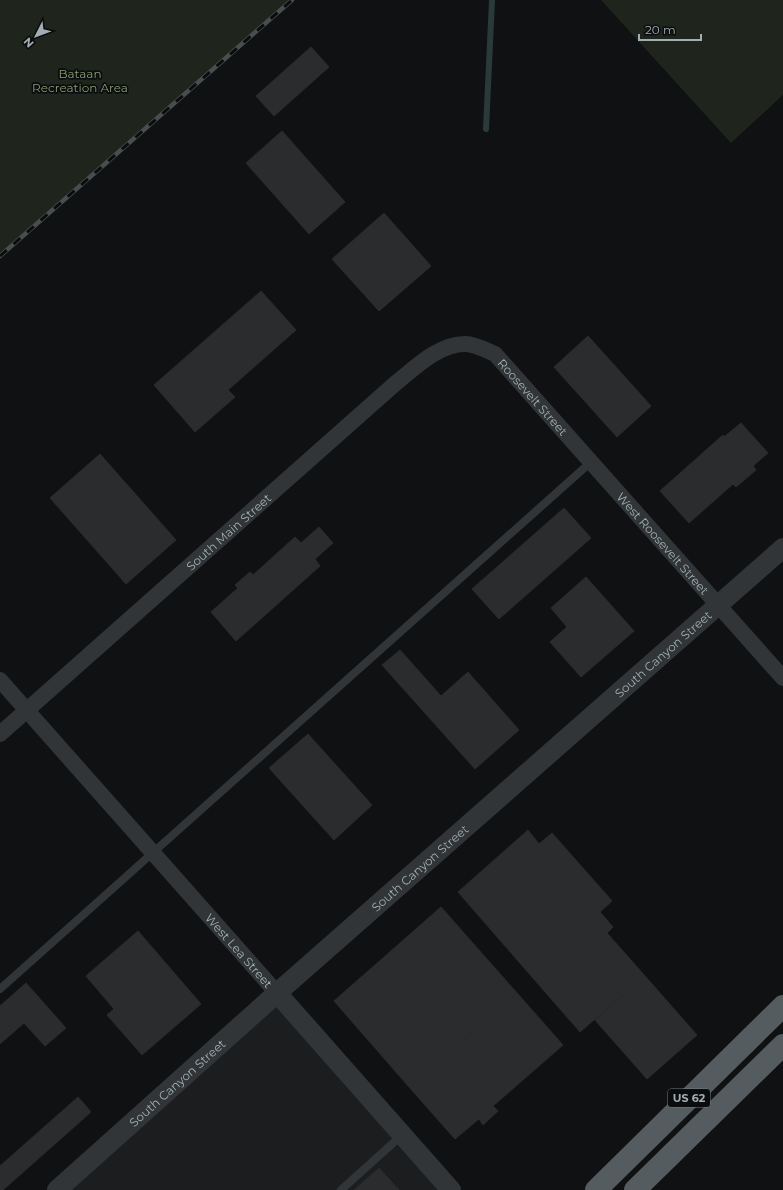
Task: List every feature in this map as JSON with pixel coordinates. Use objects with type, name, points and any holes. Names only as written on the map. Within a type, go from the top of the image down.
[{"type":"highway","name":"US 62","points":[[596,1190],[783,1006]]},
{"type":"highway","name":"US 62","points":[[635,1190],[783,1045]]},
{"type":"street","name":"Roosevelt Street","points":[[466,344],[476,346],[495,354],[591,462]]},
{"type":"street","name":"South Main Street","points":[[0,734],[397,382],[422,362],[443,349],[454,345],[466,344]]},
{"type":"street","name":"West Roosevelt Street","points":[[591,462],[783,678]]},
{"type":"street","name":"South Canyon Street","points":[[57,1190],[277,993],[783,548]]},
{"type":"street","name":"West Lea Street","points":[[0,680],[452,1190]]},
{"type":"lane","points":[[0,989],[591,462]]},
{"type":"lane","points":[[341,1190],[402,1135]]},
{"type":"shaded area","points":[[277,993],[451,1190],[57,1190]]},
{"type":"green space","name":"Bataan Recreation Area","points":[[0,0],[292,0],[0,257]]},
{"type":"green space","points":[[601,0],[783,0],[783,95],[731,143]]},
{"type":"building","points":[[311,47],[329,67],[274,116],[256,96]]},
{"type":"building","points":[[282,131],[345,202],[309,234],[246,163]]},
{"type":"building","points":[[384,213],[431,266],[379,311],[332,259]]},
{"type":"building","points":[[261,291],[296,330],[228,390],[235,397],[195,432],[154,385]]},
{"type":"building","points":[[588,336],[651,406],[617,437],[554,367]]},
{"type":"building","points":[[741,423],[768,453],[753,466],[756,470],[736,487],[733,484],[689,523],[660,491],[723,435],[724,437]]},
{"type":"building","points":[[100,454],[176,540],[126,584],[50,498]]},
{"type":"building","points":[[564,508],[591,538],[499,619],[472,589]]},
{"type":"building","points":[[319,527],[333,543],[315,559],[320,566],[236,641],[211,612],[238,588],[235,585],[250,572],[253,575],[295,537],[301,543]]},
{"type":"building","points":[[586,577],[634,631],[581,677],[550,642],[567,627],[551,608]]},
{"type":"building","points":[[400,650],[441,696],[468,672],[519,730],[475,769],[382,665]]},
{"type":"building","points":[[308,734],[372,805],[334,840],[269,768]]},
{"type":"building","points":[[528,830],[539,844],[552,833],[612,901],[600,912],[613,927],[607,933],[645,976],[580,1032],[458,892]]},
{"type":"building","points":[[441,907],[517,993],[409,1087],[334,1001]]},
{"type":"building","points":[[138,931],[201,1004],[142,1055],[107,1015],[114,1009],[86,976]]},
{"type":"building","points":[[645,976],[697,1035],[647,1079],[595,1020]]},
{"type":"building","points":[[26,983],[66,1028],[45,1046],[24,1023],[0,1044],[0,1006]]},
{"type":"building","points":[[517,993],[563,1045],[493,1106],[498,1111],[483,1125],[479,1119],[455,1139],[409,1087]]},
{"type":"building","points":[[78,1097],[91,1112],[3,1190],[0,1190],[0,1166]]},
{"type":"building","points":[[379,1168],[399,1190],[354,1190]]},
{"type":"waterway","points":[[486,129],[492,0]]},
{"type":"railway","points":[[0,256],[292,0]]}]
